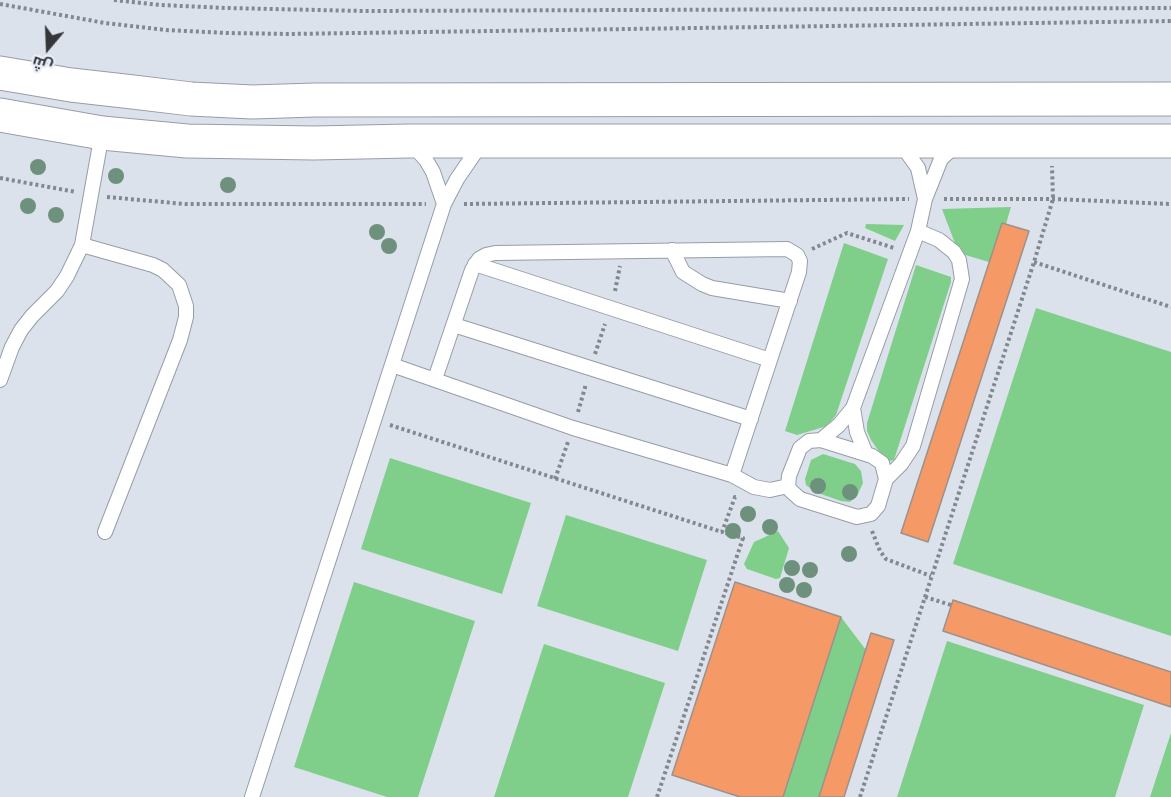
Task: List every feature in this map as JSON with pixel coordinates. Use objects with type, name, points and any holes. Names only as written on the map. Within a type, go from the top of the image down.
[{"type":"main road","points":[[0,73],[144,94],[252,102],[1171,99]]},
{"type":"main road","points":[[0,115],[102,133],[187,141],[314,143],[1171,141]]},
{"type":"lane","points":[[0,380],[5,363],[21,330],[62,283],[82,244],[102,133]]},
{"type":"lane","points":[[409,141],[429,166],[444,204]]},
{"type":"lane","points":[[252,797],[444,204],[457,179],[484,141]]},
{"type":"lane","points":[[899,141],[918,168],[926,199]]},
{"type":"lane","points":[[821,440],[839,425],[853,408],[918,231],[926,199],[941,159],[961,141]]},
{"type":"lane","points":[[886,479],[902,464],[913,446],[962,279],[959,260],[954,252],[947,245],[918,231]]},
{"type":"lane","points":[[82,244],[163,270],[179,285],[186,306],[186,317],[180,340],[105,532]]},
{"type":"lane","points":[[435,379],[475,264],[486,255],[495,253],[788,249],[797,255],[800,267],[732,475]]},
{"type":"lane","points":[[672,250],[683,272],[702,284],[712,288],[790,300]]},
{"type":"lane","points":[[475,264],[770,360]]},
{"type":"lane","points":[[454,325],[751,419]]},
{"type":"lane","points":[[392,365],[573,428],[732,475],[754,487],[770,490],[789,486]]},
{"type":"lane","points":[[853,408],[866,454]]},
{"type":"lane","points":[[821,440],[877,459],[885,468],[886,479],[878,506],[872,514],[867,516],[852,516],[800,499],[789,486],[789,476],[800,448],[809,441],[821,440]]},
{"type":"path","points":[[114,0],[227,9],[363,11],[1171,8]]},
{"type":"path","points":[[0,4],[45,14],[156,29],[268,34],[1171,21]]},
{"type":"path","points":[[860,797],[1053,199],[1052,141]]},
{"type":"path","points":[[0,177],[92,195],[185,204],[926,199],[1053,199],[1171,204]]},
{"type":"path","points":[[797,255],[847,233],[910,253]]},
{"type":"path","points":[[1034,262],[1171,307]]},
{"type":"path","points":[[375,420],[743,538],[657,797]]},
{"type":"path","points":[[722,532],[735,497],[749,501],[754,487]]},
{"type":"path","points":[[867,516],[880,551],[886,559],[932,576]]},
{"type":"path","points":[[925,597],[951,605]]},
{"type":"green space","points":[[1011,207],[1006,224],[1002,223],[989,262],[962,254],[956,246],[942,209]]},
{"type":"green space","points":[[866,224],[904,225],[895,241],[865,228]]},
{"type":"green space","points":[[844,243],[888,259],[836,415],[827,426],[797,435],[785,431]]},
{"type":"green space","points":[[916,265],[951,277],[951,282],[894,460],[890,461],[880,453],[871,440],[867,431],[867,423]]},
{"type":"green space","points":[[1036,308],[1171,352],[1171,636],[953,564]]},
{"type":"green space","points":[[823,454],[855,464],[861,471],[863,483],[857,496],[850,502],[815,492],[806,485],[805,479],[811,460]]},
{"type":"green space","points":[[390,458],[531,503],[502,594],[361,549]]},
{"type":"green space","points":[[566,515],[707,560],[678,651],[537,606]]},
{"type":"green space","points":[[778,531],[789,548],[780,578],[776,579],[747,569],[744,564],[754,542]]},
{"type":"green space","points":[[354,582],[475,621],[418,797],[387,797],[294,767]]},
{"type":"green space","points":[[841,617],[866,650],[819,797],[783,797]]},
{"type":"green space","points":[[947,641],[1144,705],[1115,797],[897,797]]},
{"type":"green space","points":[[544,644],[665,683],[628,797],[494,797]]},
{"type":"green space","points":[[1171,733],[1171,797],[1150,797]]},
{"type":"building","points":[[1002,223],[1029,231],[928,542],[901,533]]},
{"type":"building","points":[[735,582],[841,617],[783,797],[740,797],[672,775]]},
{"type":"building","points":[[953,600],[1171,672],[1171,707],[943,631]]},
{"type":"building","points":[[871,633],[894,640],[844,797],[819,797]]}]
